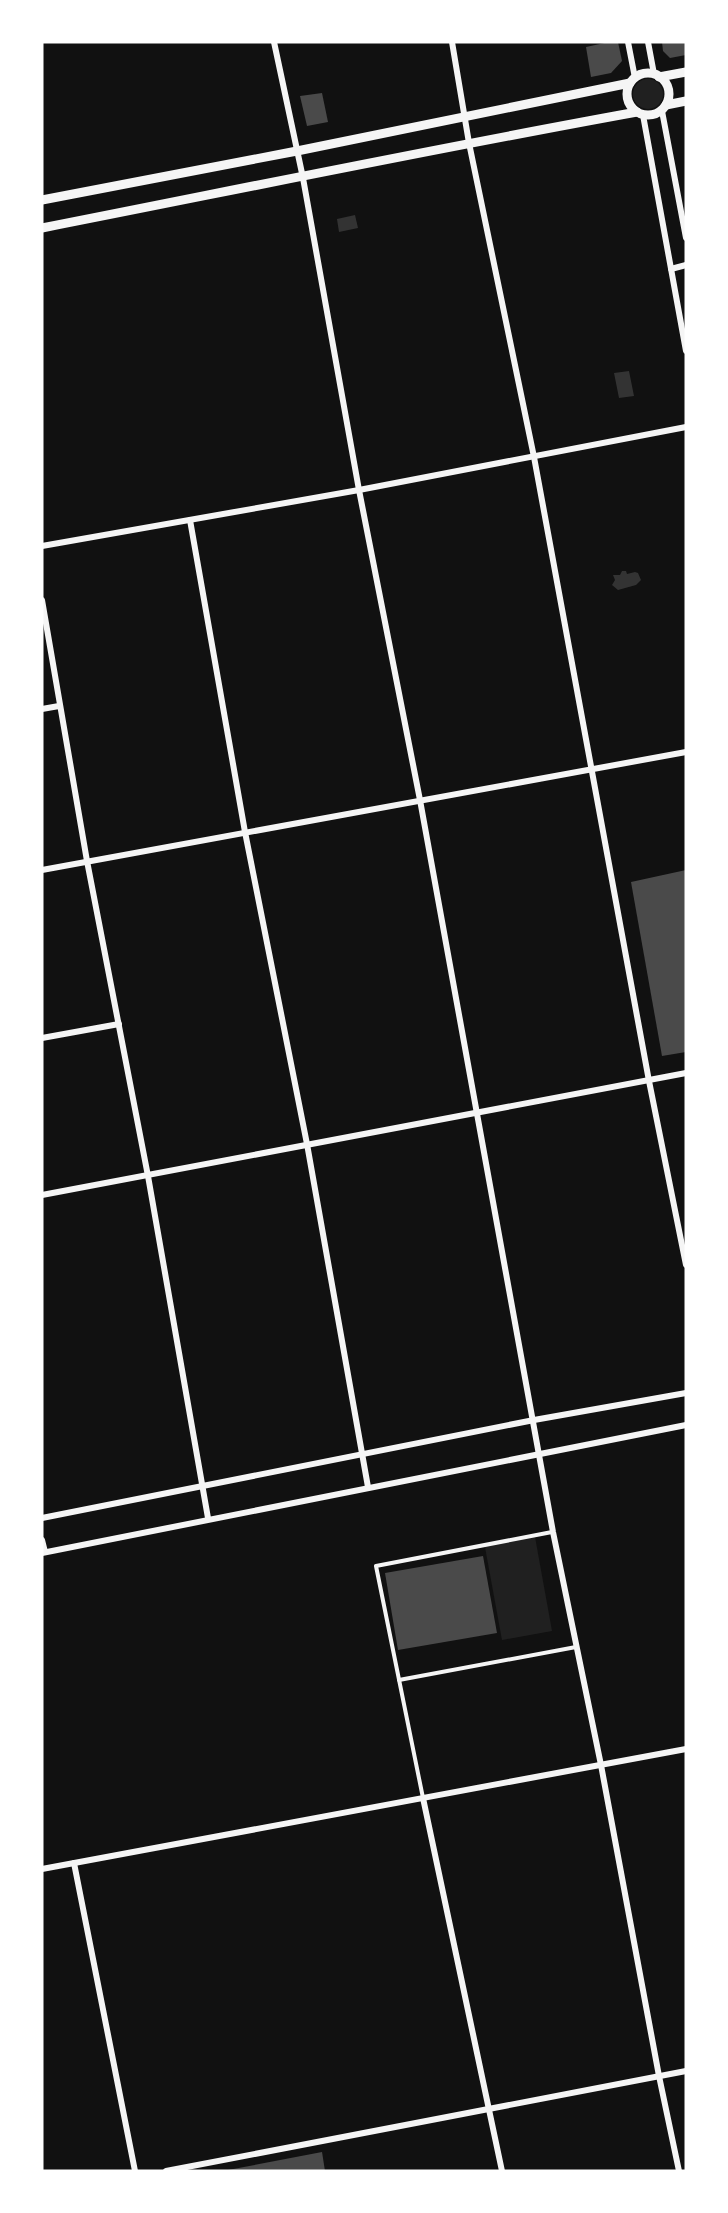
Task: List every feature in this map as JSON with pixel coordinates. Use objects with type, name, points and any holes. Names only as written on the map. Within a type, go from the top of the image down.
[{"type":"street","points":[[274,42],[303,178],[359,490],[420,800],[553,1532],[601,1765],[679,2171]]},
{"type":"street","points":[[452,42],[469,142],[534,457],[649,1080],[686,1265]]},
{"type":"street","points":[[628,42],[633,80],[627,93],[630,104],[640,113],[686,351]]},
{"type":"street","points":[[648,42],[657,75],[667,84],[669,95],[664,108],[686,238]]},
{"type":"street","points":[[42,200],[466,117],[633,80],[644,74],[686,72]]},
{"type":"street","points":[[42,227],[303,178],[469,142],[640,113],[653,115],[664,108],[686,101]]},
{"type":"street","points":[[671,269],[686,265]]},
{"type":"street","points":[[42,546],[359,490],[686,428]]},
{"type":"street","points":[[190,520],[245,832],[307,1144],[368,1488]]},
{"type":"street","points":[[42,600],[87,861],[148,1176],[208,1518]]},
{"type":"street","points":[[42,709],[59,706]]},
{"type":"street","points":[[42,870],[686,752]]},
{"type":"street","points":[[42,1038],[119,1024]]},
{"type":"street","points":[[42,1195],[686,1072]]},
{"type":"street","points":[[42,1518],[534,1420],[686,1393]]},
{"type":"street","points":[[42,1540],[44,1553],[208,1518],[686,1425]]},
{"type":"street","points":[[42,1869],[686,1749]]},
{"type":"street","points":[[423,1798],[502,2171]]},
{"type":"street","points":[[74,1863],[135,2171]]},
{"type":"street","points":[[166,2171],[686,2071]]},
{"type":"lane","points":[[423,1798],[376,1566],[553,1532]]},
{"type":"lane","points":[[399,1680],[577,1647]]},
{"type":"shaded area","points":[[648,79],[659,83],[663,94],[659,105],[648,109],[637,105],[633,94],[637,83]]},
{"type":"shaded area","points":[[355,215],[358,228],[339,232],[337,219]]},
{"type":"shaded area","points":[[629,371],[634,396],[619,398],[614,373]]},
{"type":"shaded area","points":[[622,571],[626,571],[627,574],[638,573],[641,580],[636,585],[618,590],[612,585],[615,580],[613,575],[620,575]]},
{"type":"shaded area","points":[[535,1537],[552,1631],[502,1640],[485,1547]]},
{"type":"building","points":[[618,42],[622,61],[611,73],[591,77],[586,47]]},
{"type":"building","points":[[662,42],[686,42],[686,55],[670,58],[663,51]]},
{"type":"building","points":[[322,93],[328,122],[307,126],[300,96]]},
{"type":"building","points":[[686,870],[686,1052],[662,1056],[631,882]]},
{"type":"building","points":[[483,1556],[497,1633],[398,1650],[385,1573]]},
{"type":"building","points":[[322,2152],[325,2171],[228,2171],[228,2170]]}]
